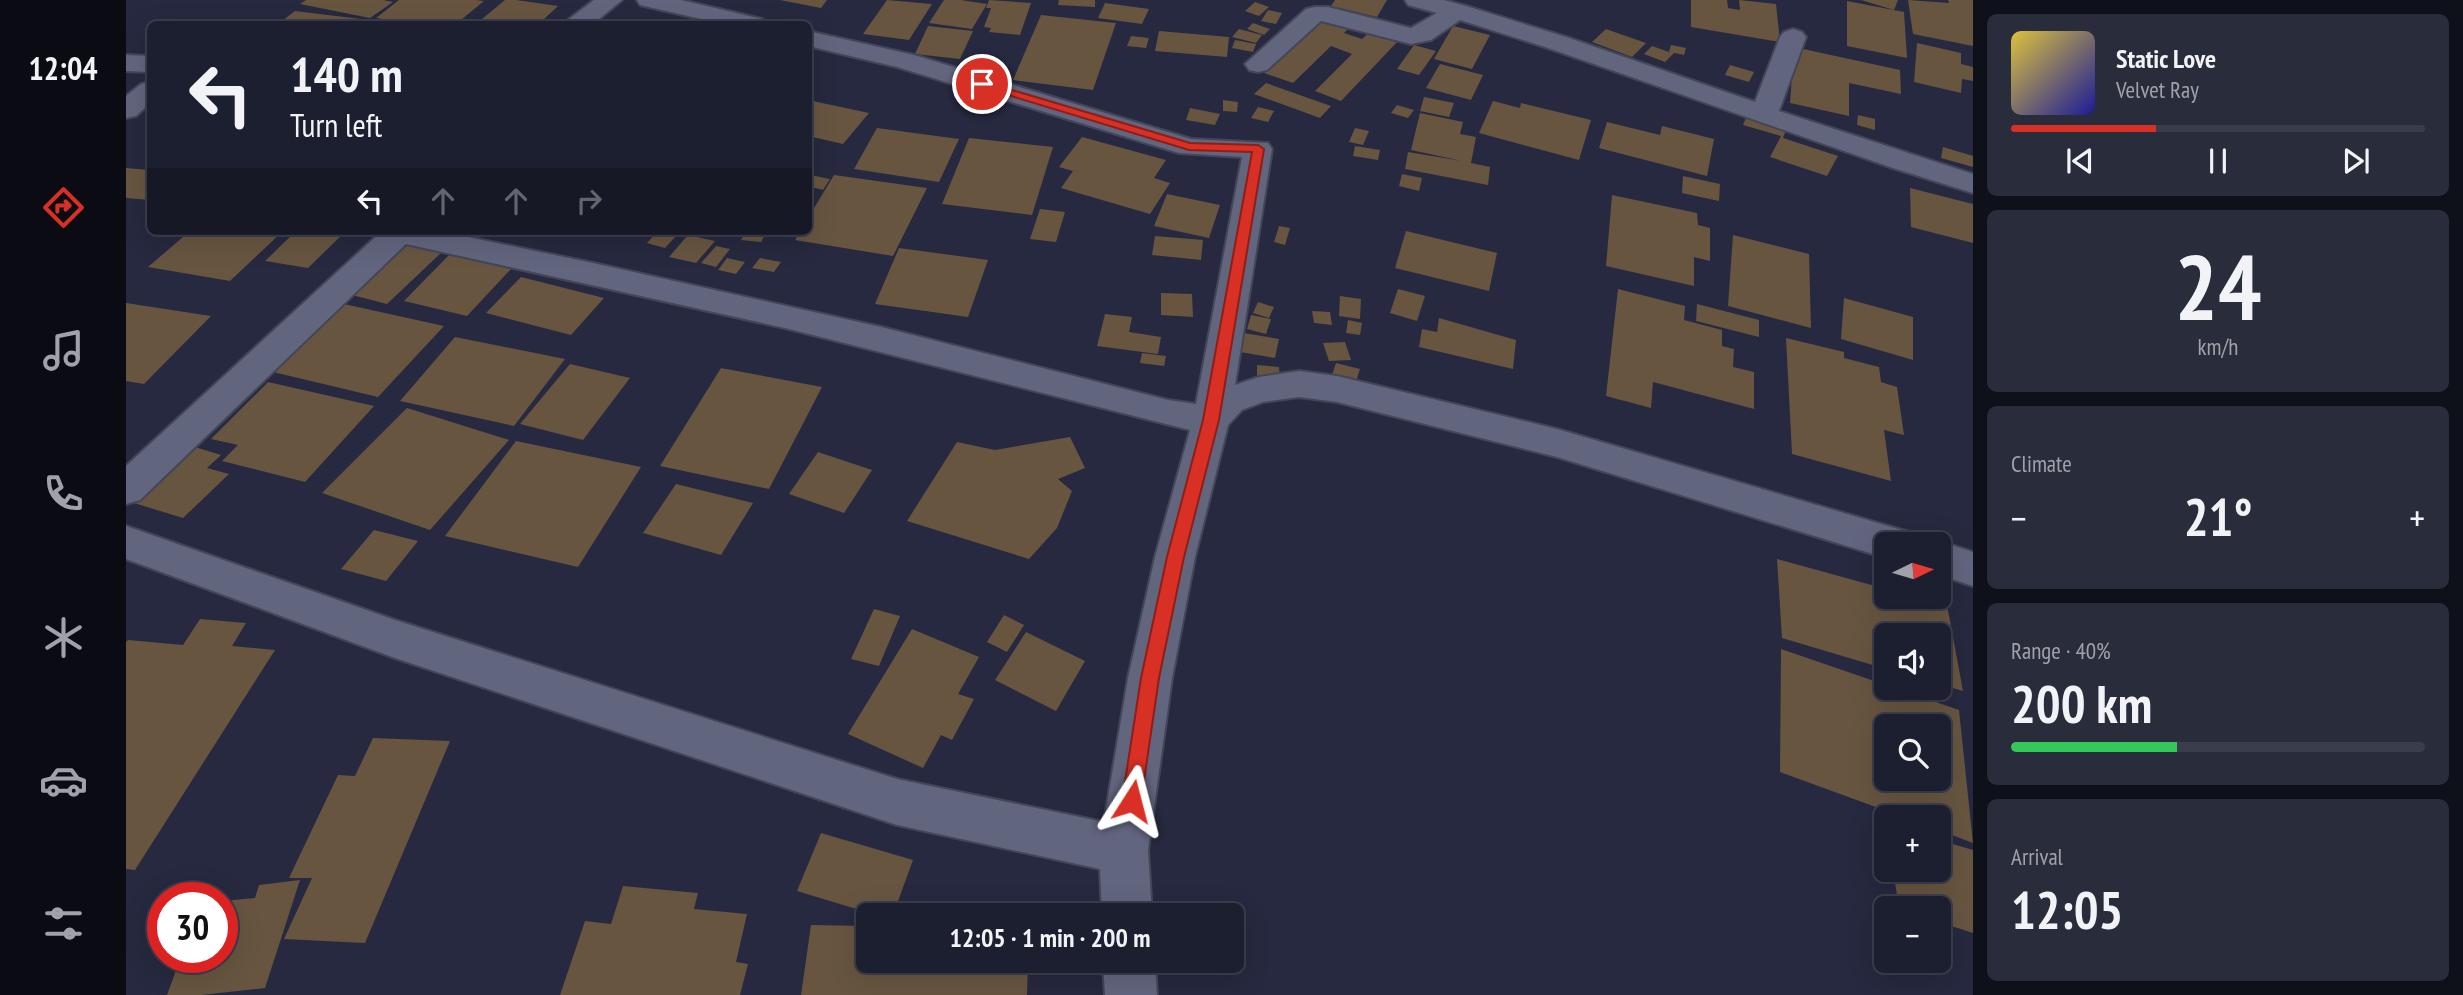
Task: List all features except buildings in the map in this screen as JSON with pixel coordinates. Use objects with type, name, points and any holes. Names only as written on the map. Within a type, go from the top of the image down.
[{"type":"street","points":[[582,21],[610,0]]},
{"type":"street","points":[[649,0],[740,21]]},
{"type":"street","points":[[1417,0],[1601,57],[1764,116],[1973,184]]},
{"type":"street","points":[[1258,64],[1315,14],[1328,14],[1410,36],[1422,35],[1457,11]]},
{"type":"street","points":[[1764,116],[1793,37]]},
{"type":"street","points":[[812,39],[905,61],[1189,147],[1258,149],[1211,420],[1175,557],[1150,678],[1124,850],[1126,903]]},
{"type":"street","points":[[126,63],[147,64]]},
{"type":"street","points":[[126,110],[147,92]]},
{"type":"street","points":[[126,489],[397,235]]},
{"type":"street","points":[[414,235],[647,284],[901,342],[1168,413],[1211,420]]},
{"type":"street","points":[[1211,420],[1229,401],[1259,390],[1299,384],[1337,389],[1558,443],[1874,538]]},
{"type":"street","points":[[126,542],[395,639],[883,798],[1124,850]]},
{"type":"street","points":[[1951,562],[1973,569]]},
{"type":"street","points":[[1130,973],[1131,995]]},
{"type":"route","points":[[982,84],[1189,147],[1258,149],[1211,420],[1175,557],[1150,678],[1132,801]]}]
